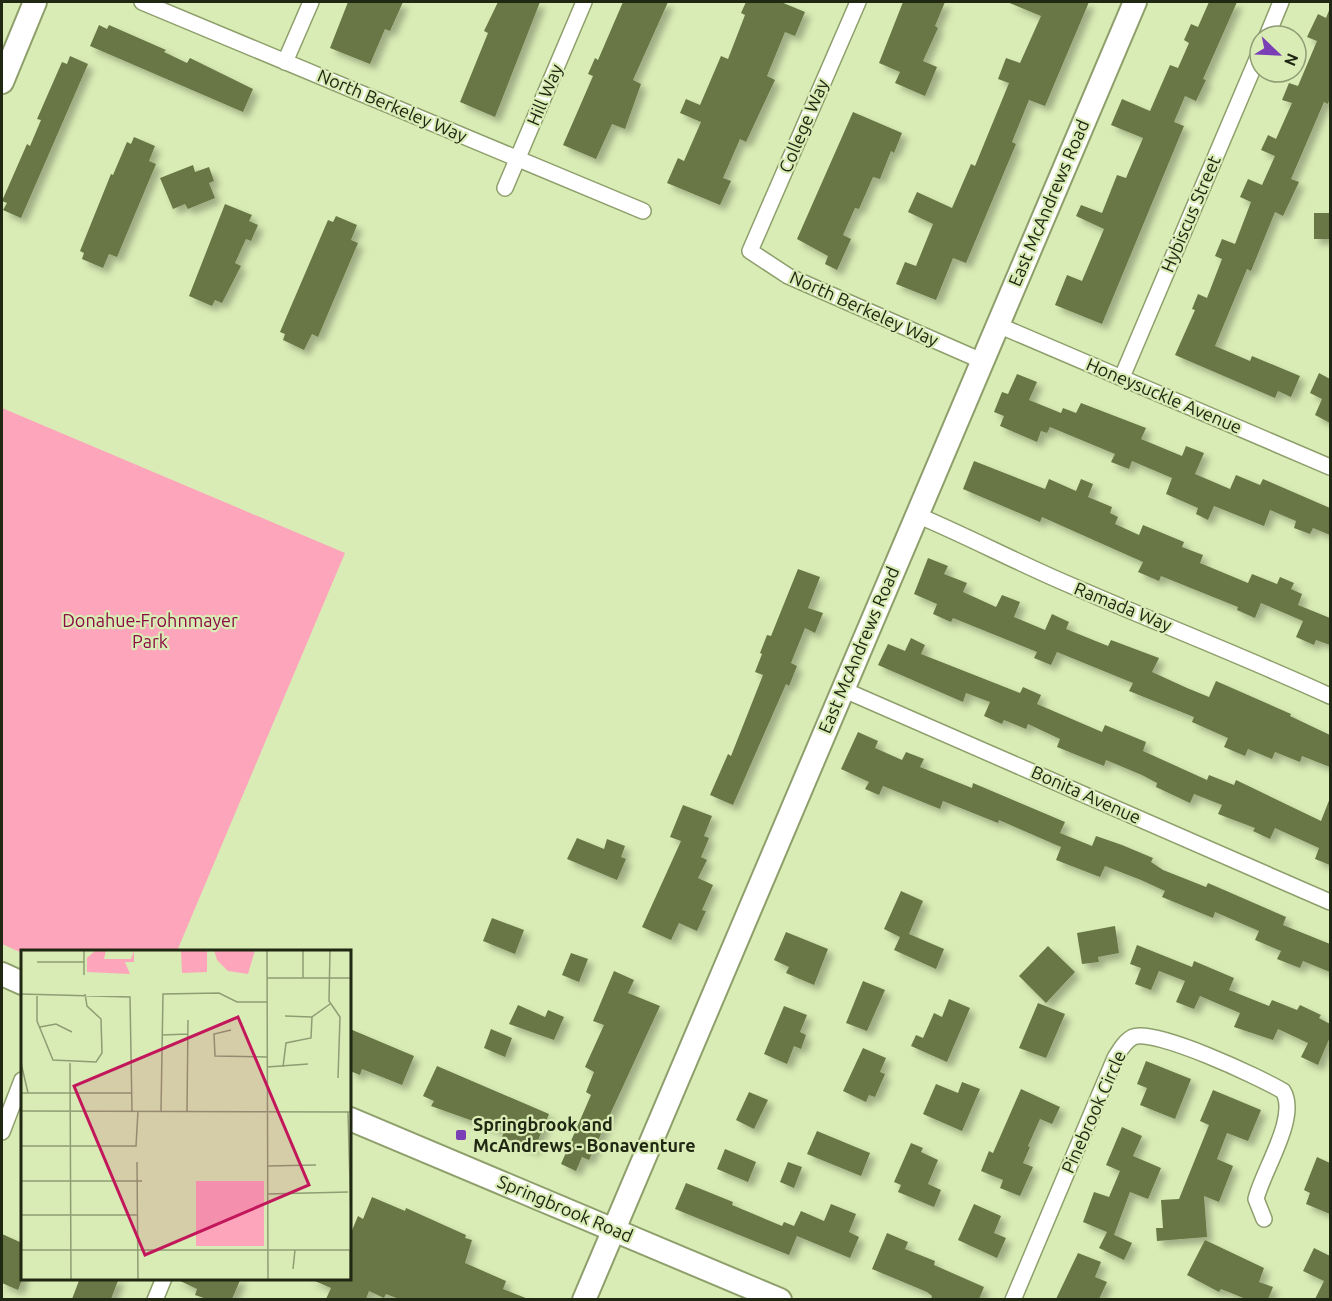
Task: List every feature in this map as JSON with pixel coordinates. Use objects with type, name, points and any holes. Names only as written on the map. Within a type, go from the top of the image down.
[{"type":"main road","points":[[2,82],[36,2]]},
{"type":"main road","name":"East McAndrews Road","points":[[584,1299],[1135,2]]},
{"type":"main road","points":[[2,974],[21,983]]},
{"type":"main road","name":"Springbrook Road","points":[[351,1119],[780,1299]]},
{"type":"street","name":"North Berkeley Way","points":[[142,2],[642,211]]},
{"type":"street","points":[[285,62],[311,2]]},
{"type":"street","name":"Hill Way","points":[[505,188],[584,2]]},
{"type":"street","name":"College Way","points":[[750,251],[858,2]]},
{"type":"street","points":[[1272,24],[1281,2]]},
{"type":"street","name":"Hybiscus Street","points":[[1122,377],[1248,80]]},
{"type":"street","name":"North Berkeley Way","points":[[750,251],[788,276],[982,361]]},
{"type":"street","name":"Honeysuckle Avenue","points":[[998,325],[1330,467]]},
{"type":"street","name":"Ramada Way","points":[[917,514],[987,544],[1066,584],[1231,651],[1330,696]]},
{"type":"street","name":"Bonita Avenue","points":[[842,688],[1330,902]]},
{"type":"street","name":"Pinebrook Circle","points":[[1013,1299],[1115,1058],[1124,1044],[1133,1037],[1146,1035],[1167,1040],[1283,1091],[1289,1101],[1287,1117],[1256,1199],[1264,1219]]},
{"type":"street","points":[[2,1132],[21,1083]]},
{"type":"street","points":[[155,1299],[163,1280]]},
{"type":"green space","name":"Donahue-Frohnmayer Park","points":[[2,408],[345,553],[177,950],[21,950],[21,953],[2,944]]},
{"type":"building","points":[[348,2],[403,2],[390,31],[385,29],[370,64],[330,48]]},
{"type":"building","points":[[498,2],[540,2],[495,117],[460,102],[488,33],[484,31]]},
{"type":"building","points":[[623,2],[668,2],[633,80],[641,84],[625,129],[612,124],[596,159],[563,145],[593,76],[588,74],[595,58],[598,60]]},
{"type":"building","points":[[746,2],[781,2],[805,12],[795,36],[785,32],[767,76],[775,80],[746,142],[740,139],[723,178],[731,181],[720,205],[667,183],[678,158],[684,161],[701,122],[680,113],[686,99],[700,105],[721,56],[728,59],[745,15],[741,13]]},
{"type":"building","points":[[903,2],[945,2],[935,26],[938,28],[923,61],[937,67],[925,96],[895,83],[900,72],[879,63]]},
{"type":"building","points":[[1007,2],[1089,2],[1045,106],[1029,100],[1012,142],[1016,144],[966,263],[953,258],[936,300],[896,284],[905,262],[916,266],[933,224],[908,212],[917,192],[952,208],[971,164],[975,166],[1009,83],[998,79],[1006,58],[1020,63],[1041,16]]},
{"type":"building","points":[[1209,2],[1237,2],[1203,79],[1206,80],[1196,101],[1185,96],[1174,122],[1184,126],[1102,324],[1055,305],[1067,275],[1082,281],[1104,229],[1076,216],[1081,205],[1102,213],[1117,175],[1126,178],[1143,138],[1111,125],[1122,99],[1150,111],[1170,65],[1178,68],[1189,43],[1184,40],[1191,24],[1198,27]]},
{"type":"building","points":[[1330,8],[1330,97],[1328,104],[1324,102],[1291,179],[1299,182],[1283,216],[1275,212],[1251,271],[1247,269],[1215,346],[1250,361],[1252,356],[1300,376],[1291,397],[1278,391],[1275,398],[1175,355],[1195,310],[1192,309],[1198,294],[1207,298],[1222,259],[1215,256],[1222,239],[1235,244],[1251,202],[1240,197],[1248,179],[1262,185],[1275,156],[1261,150],[1268,135],[1276,139],[1292,103],[1282,100],[1289,84],[1298,86],[1308,84],[1308,62],[1317,41],[1308,37],[1308,35],[1318,14],[1326,18]]},
{"type":"building","points":[[99,25],[107,29],[109,25],[166,50],[164,52],[187,63],[190,58],[253,89],[243,112],[90,46]]},
{"type":"building","points":[[70,56],[88,64],[21,218],[3,210],[7,203],[2,201],[27,144],[30,146],[41,120],[37,119],[62,62],[67,64]]},
{"type":"building","points":[[853,112],[902,133],[894,153],[891,151],[880,179],[873,177],[859,209],[855,208],[843,235],[851,239],[837,270],[825,264],[828,256],[797,239]]},
{"type":"building","points":[[134,137],[155,146],[149,161],[156,164],[117,257],[109,254],[103,268],[82,259],[84,253],[80,251],[111,174],[113,175],[127,142],[131,144]]},
{"type":"building","points":[[193,165],[195,172],[209,167],[214,181],[209,183],[215,198],[188,209],[185,204],[173,209],[160,178]]},
{"type":"building","points":[[225,204],[252,215],[249,221],[258,225],[251,241],[246,239],[235,263],[241,266],[222,303],[215,300],[212,306],[189,296]]},
{"type":"building","points":[[1314,213],[1330,213],[1330,239],[1314,239]]},
{"type":"building","points":[[336,216],[357,225],[351,240],[358,243],[318,337],[312,334],[304,350],[283,340],[285,334],[280,332],[328,220],[333,222]]},
{"type":"building","points":[[1319,373],[1330,379],[1330,423],[1315,415],[1322,399],[1310,393]]},
{"type":"building","points":[[1017,374],[1037,382],[1029,400],[1061,413],[1063,408],[1076,413],[1081,403],[1146,428],[1141,439],[1182,456],[1186,446],[1204,453],[1195,474],[1230,489],[1236,475],[1260,485],[1263,479],[1330,508],[1330,535],[1313,528],[1310,534],[1294,528],[1296,521],[1270,510],[1264,526],[1214,506],[1208,520],[1196,514],[1198,508],[1166,494],[1172,478],[1132,461],[1129,469],[1111,462],[1115,454],[1050,427],[1047,433],[1041,431],[1037,442],[1000,426],[1004,416],[994,412],[1002,392],[1008,394]]},
{"type":"building","points":[[974,461],[1045,489],[1049,479],[1076,491],[1081,479],[1093,484],[1088,497],[1112,507],[1110,513],[1118,517],[1115,524],[1139,535],[1143,525],[1184,542],[1182,547],[1203,555],[1200,563],[1248,583],[1252,574],[1277,584],[1280,577],[1294,583],[1291,589],[1302,594],[1298,605],[1330,618],[1330,645],[1316,640],[1314,645],[1296,637],[1303,621],[1261,603],[1255,618],[1237,610],[1238,607],[1161,576],[1159,581],[1138,572],[1143,562],[1042,517],[1040,522],[963,489]]},
{"type":"building","points":[[928,558],[948,566],[944,574],[967,583],[963,592],[996,607],[1002,595],[1020,602],[1014,617],[1045,630],[1052,614],[1069,622],[1066,629],[1108,646],[1111,640],[1159,658],[1152,672],[1187,688],[1209,697],[1216,681],[1291,714],[1290,716],[1330,735],[1330,767],[1302,756],[1300,762],[1275,752],[1272,759],[1248,749],[1245,756],[1224,747],[1228,738],[1192,722],[1194,717],[1129,691],[1133,683],[1057,652],[1051,665],[1034,658],[1037,652],[953,618],[951,622],[933,614],[937,604],[914,594]]},
{"type":"building","points":[[798,569],[820,577],[808,608],[823,613],[815,633],[805,628],[791,663],[797,666],[789,686],[786,684],[733,805],[710,795],[728,754],[731,756],[763,675],[755,672],[762,654],[760,653],[767,635],[771,636]]},
{"type":"building","points":[[911,638],[925,645],[921,654],[1020,693],[1023,687],[1041,695],[1037,704],[1102,732],[1105,725],[1146,742],[1143,751],[1207,780],[1209,775],[1234,785],[1236,780],[1321,821],[1330,798],[1330,865],[1315,859],[1319,848],[1275,828],[1270,839],[1253,831],[1255,828],[1218,814],[1222,805],[1194,794],[1190,803],[1156,787],[1157,783],[1142,775],[1106,760],[1104,766],[1057,747],[1060,739],[1028,724],[1026,729],[1004,720],[1002,724],[984,716],[990,702],[966,693],[963,702],[878,665],[888,644],[905,651]]},
{"type":"building","points":[[858,732],[878,741],[875,748],[902,760],[906,752],[924,759],[920,767],[972,788],[973,783],[1065,822],[1060,833],[1092,846],[1096,836],[1122,845],[1153,858],[1151,862],[1163,870],[1206,887],[1208,883],[1286,917],[1283,925],[1330,944],[1330,972],[1303,961],[1300,968],[1277,959],[1281,951],[1255,940],[1259,931],[1215,912],[1213,918],[1162,897],[1165,891],[1141,880],[1105,866],[1100,877],[1056,860],[1061,847],[999,820],[998,823],[943,801],[940,809],[883,786],[879,795],[865,789],[869,782],[841,769]]},
{"type":"building","points":[[683,805],[712,816],[704,836],[709,838],[701,857],[707,860],[698,878],[713,885],[702,910],[706,911],[697,931],[679,923],[671,940],[642,927],[681,841],[670,837]]},
{"type":"building","points":[[577,838],[604,849],[607,839],[625,846],[621,857],[626,859],[617,880],[567,859]]},
{"type":"building","points":[[901,891],[923,901],[909,934],[944,949],[936,969],[894,950],[900,937],[884,929]]},
{"type":"building","points":[[492,918],[524,930],[515,954],[483,941]]},
{"type":"building","points":[[1115,926],[1119,953],[1098,957],[1099,962],[1082,964],[1077,933]]},
{"type":"building","points":[[786,932],[828,949],[814,985],[786,973],[789,967],[774,960]]},
{"type":"building","points":[[1137,945],[1192,967],[1194,961],[1234,978],[1229,990],[1269,1006],[1272,1000],[1297,1010],[1300,1005],[1321,1015],[1319,1018],[1330,1024],[1330,1037],[1318,1065],[1301,1057],[1308,1043],[1278,1029],[1273,1040],[1234,1027],[1240,1013],[1200,996],[1194,1009],[1176,1002],[1185,981],[1159,971],[1151,990],[1135,984],[1141,968],[1130,964]]},
{"type":"building","points":[[1048,946],[1075,972],[1046,1003],[1019,976]]},
{"type":"building","points":[[571,953],[588,959],[579,982],[562,975]]},
{"type":"building","points":[[614,971],[634,980],[628,993],[660,1006],[589,1160],[582,1157],[576,1171],[561,1164],[591,1095],[586,1092],[594,1072],[585,1067],[604,1025],[593,1021]]},
{"type":"building","points":[[863,981],[885,990],[867,1031],[846,1023]]},
{"type":"building","points":[[949,999],[970,1008],[947,1062],[911,1046],[916,1035],[923,1038],[934,1013],[942,1017]]},
{"type":"building","points":[[1038,1003],[1065,1014],[1046,1058],[1019,1048]]},
{"type":"building","points":[[518,1005],[545,1017],[548,1010],[564,1017],[554,1040],[509,1024]]},
{"type":"building","points":[[784,1006],[807,1015],[800,1032],[806,1035],[801,1049],[794,1046],[787,1064],[764,1054]]},
{"type":"building","points":[[351,1029],[414,1056],[402,1085],[362,1069],[360,1075],[351,1071]]},
{"type":"building","points":[[491,1029],[512,1038],[505,1057],[484,1048]]},
{"type":"building","points":[[863,1048],[886,1058],[880,1072],[885,1074],[875,1097],[869,1095],[866,1102],[843,1091]]},
{"type":"building","points":[[1146,1061],[1191,1079],[1175,1119],[1140,1105],[1147,1088],[1137,1084]]},
{"type":"building","points":[[437,1066],[549,1114],[534,1150],[502,1137],[504,1132],[431,1106],[434,1101],[423,1096]]},
{"type":"building","points":[[962,1082],[980,1089],[962,1131],[923,1114],[936,1084],[958,1093]]},
{"type":"building","points":[[1021,1089],[1060,1107],[1052,1124],[1040,1119],[1023,1163],[1033,1167],[1020,1196],[1000,1188],[1003,1180],[981,1171],[989,1151],[993,1153]]},
{"type":"building","points":[[1213,1090],[1261,1110],[1248,1141],[1227,1133],[1217,1159],[1233,1166],[1219,1202],[1204,1196],[1207,1237],[1157,1241],[1156,1228],[1163,1228],[1161,1200],[1179,1199],[1209,1125],[1200,1121]]},
{"type":"building","points":[[749,1092],[768,1100],[754,1129],[736,1120]]},
{"type":"building","points":[[1122,1127],[1142,1136],[1133,1156],[1161,1168],[1148,1199],[1130,1192],[1114,1235],[1132,1243],[1124,1260],[1099,1248],[1107,1232],[1083,1222],[1094,1192],[1109,1197],[1120,1171],[1106,1165]]},
{"type":"building","points":[[817,1131],[870,1153],[861,1176],[807,1154]]},
{"type":"building","points":[[911,1143],[923,1148],[921,1152],[938,1160],[928,1184],[941,1190],[934,1207],[898,1192],[901,1185],[894,1182]]},
{"type":"building","points":[[725,1149],[756,1162],[748,1182],[717,1169]]},
{"type":"building","points":[[1317,1157],[1330,1163],[1330,1214],[1306,1204],[1310,1193],[1304,1190]]},
{"type":"building","points":[[788,1162],[802,1167],[794,1188],[780,1182]]},
{"type":"building","points":[[686,1183],[733,1202],[732,1205],[782,1226],[784,1222],[794,1226],[801,1211],[824,1221],[831,1204],[856,1214],[849,1232],[859,1237],[850,1258],[797,1236],[789,1255],[675,1209]]},
{"type":"building","points":[[372,1197],[405,1211],[406,1208],[466,1235],[465,1238],[472,1240],[465,1263],[506,1281],[503,1289],[528,1299],[399,1299],[386,1294],[384,1298],[369,1291],[366,1299],[326,1299],[331,1288],[313,1280],[351,1280],[351,1233],[358,1216],[363,1219]]},
{"type":"building","points":[[974,1204],[1001,1216],[994,1233],[1006,1238],[997,1258],[958,1240]]},
{"type":"building","points":[[887,1233],[908,1242],[905,1249],[935,1261],[934,1265],[984,1287],[979,1299],[931,1299],[932,1296],[927,1292],[872,1269]]},
{"type":"building","points":[[2,1234],[21,1243],[22,1280],[18,1290],[2,1283]]},
{"type":"building","points":[[1205,1240],[1264,1268],[1259,1282],[1273,1287],[1268,1299],[1246,1299],[1221,1289],[1219,1292],[1187,1275]]},
{"type":"building","points":[[1314,1248],[1330,1256],[1330,1299],[1315,1299],[1324,1281],[1303,1271]]},
{"type":"building","points":[[1078,1253],[1101,1262],[1095,1277],[1107,1282],[1099,1299],[1056,1299]]},
{"type":"building","points":[[79,1280],[118,1280],[111,1299],[72,1299]]},
{"type":"building","points":[[178,1280],[240,1280],[232,1299],[207,1299],[195,1295],[197,1289]]},
{"type":"place","name":"Springbrook and McAndrews - Bonaventure","points":[[461,1135]]}]
